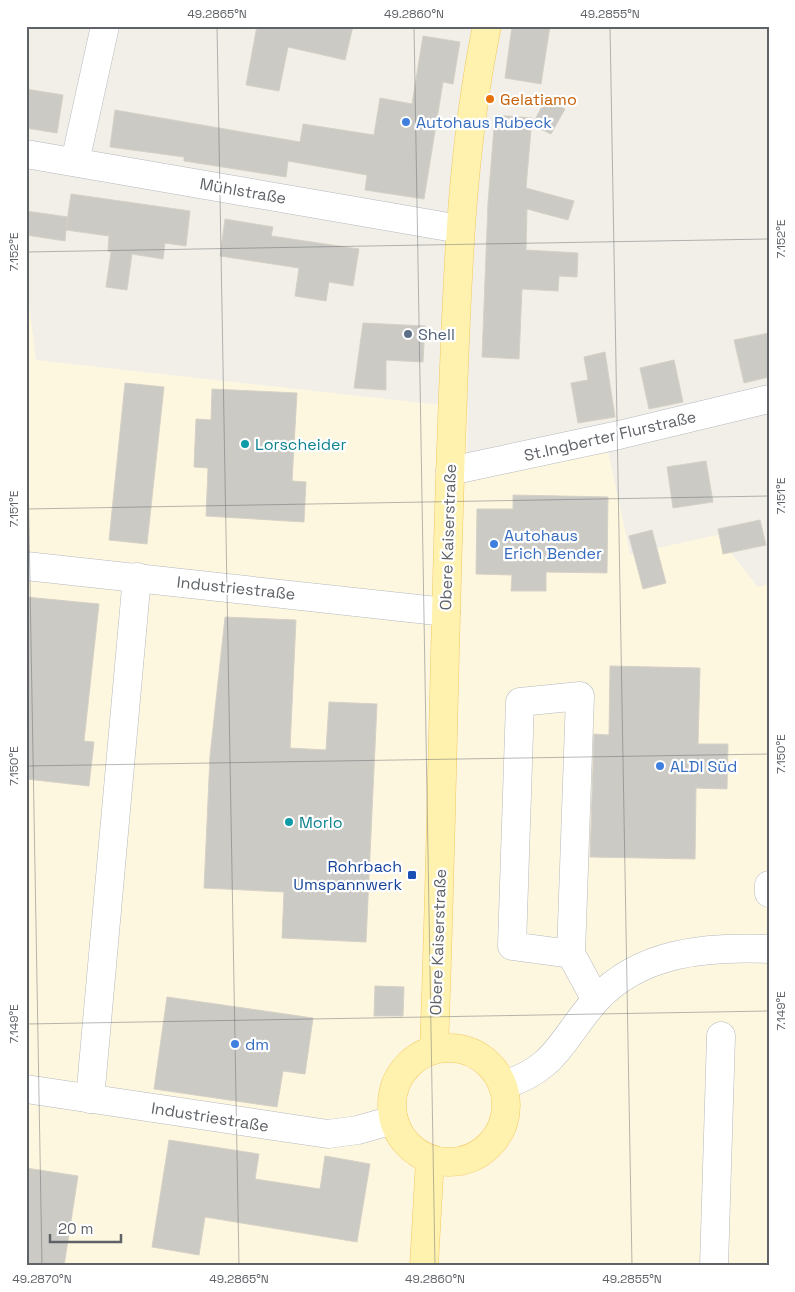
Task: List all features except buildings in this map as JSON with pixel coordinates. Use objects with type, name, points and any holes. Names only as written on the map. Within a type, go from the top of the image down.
[{"type":"main road","name":"Obere Kaiserstraße","points":[[434,1049],[442,842],[450,471],[460,228],[487,26]]},
{"type":"main road","points":[[451,1047],[468,1050],[483,1058],[495,1070],[503,1085],[506,1103],[504,1122],[496,1138],[482,1151],[466,1160],[448,1162],[430,1159],[415,1152],[403,1140],[393,1120],[392,1094],[398,1078],[407,1065],[420,1055],[434,1049],[451,1047]]},
{"type":"main road","points":[[424,1266],[430,1159]]},
{"type":"street","points":[[75,162],[105,26]]},
{"type":"street","name":"Mühlstraße","points":[[26,154],[460,228]]},
{"type":"street","name":"St.Ingberter Flurstraße","points":[[450,471],[619,435],[769,399]]},
{"type":"street","name":"Industriestraße","points":[[26,566],[446,612]]},
{"type":"street","points":[[90,1099],[137,577]]},
{"type":"street","points":[[571,954],[512,946],[520,702],[580,696],[571,954],[596,1000]]},
{"type":"street","points":[[769,885],[769,893]]},
{"type":"street","points":[[503,1085],[532,1074],[547,1064],[596,1000],[621,977],[645,965],[702,949],[732,947],[769,949]]},
{"type":"street","points":[[714,1266],[721,1036]]},
{"type":"street","name":"Industriestraße","points":[[26,1089],[328,1134],[358,1130],[393,1120]]},
{"type":"shaded area","points":[[26,280],[36,360],[468,408],[467,477],[608,451],[630,554],[717,535],[758,587],[769,584],[769,1266],[26,1266]]},
{"type":"place","name":"Gelatiamo","points":[[490,99]]},
{"type":"place","name":"Autohaus Rubeck","points":[[406,122]]},
{"type":"place","name":"Shell","points":[[408,334]]},
{"type":"place","name":"Lorscheider","points":[[245,444]]},
{"type":"place","name":"Autohaus Erich Bender","points":[[494,544]]},
{"type":"place","name":"ALDI Süd","points":[[660,766]]},
{"type":"place","name":"Morlo","points":[[289,822]]},
{"type":"place","name":"Rohrbach Umspannwerk","points":[[412,875]]},
{"type":"place","name":"dm","points":[[235,1044]]}]
